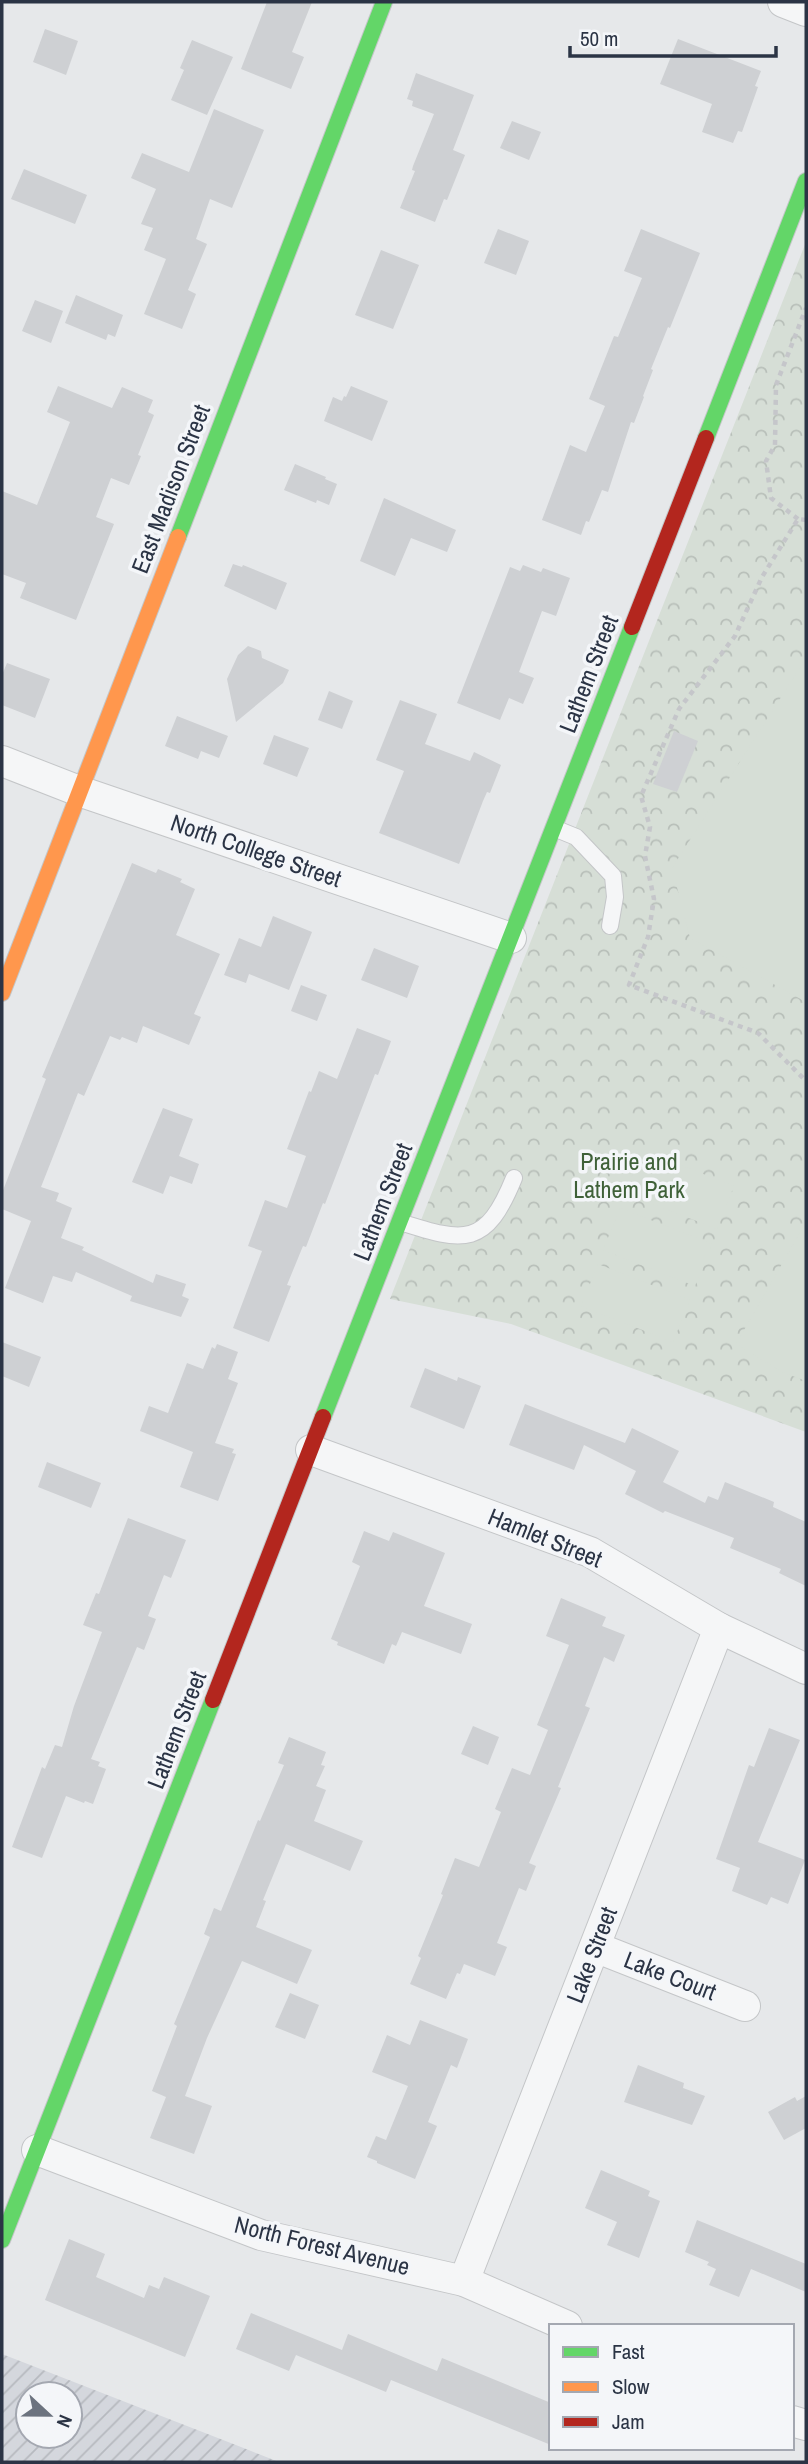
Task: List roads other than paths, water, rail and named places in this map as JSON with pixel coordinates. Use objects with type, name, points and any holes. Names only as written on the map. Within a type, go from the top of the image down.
[{"type":"street","name":"East Madison Street","points":[[2,993],[384,2]]},
{"type":"street","points":[[783,2],[806,11]]},
{"type":"street","name":"Lathem Street","points":[[2,2240],[806,181]]},
{"type":"street","name":"North College Street","points":[[2,761],[79,791],[511,938]]},
{"type":"street","name":"Hamlet Street","points":[[311,1450],[590,1552],[719,1628],[806,1670]]},
{"type":"street","name":"Lake Street","points":[[464,2281],[719,1628]]},
{"type":"street","name":"Lake Court","points":[[595,1947],[745,2006]]},
{"type":"street","name":"North Forest Avenue","points":[[37,2150],[261,2235],[464,2281],[562,2324]]},
{"type":"lane","points":[[554,828],[576,837],[613,876],[615,897],[610,926]]},
{"type":"lane","points":[[400,1222],[434,1233],[458,1237],[480,1232],[505,1201],[514,1178]]},
{"type":"park label","name":"Prairie and Lathem Park","points":[[629,1176]]}]
